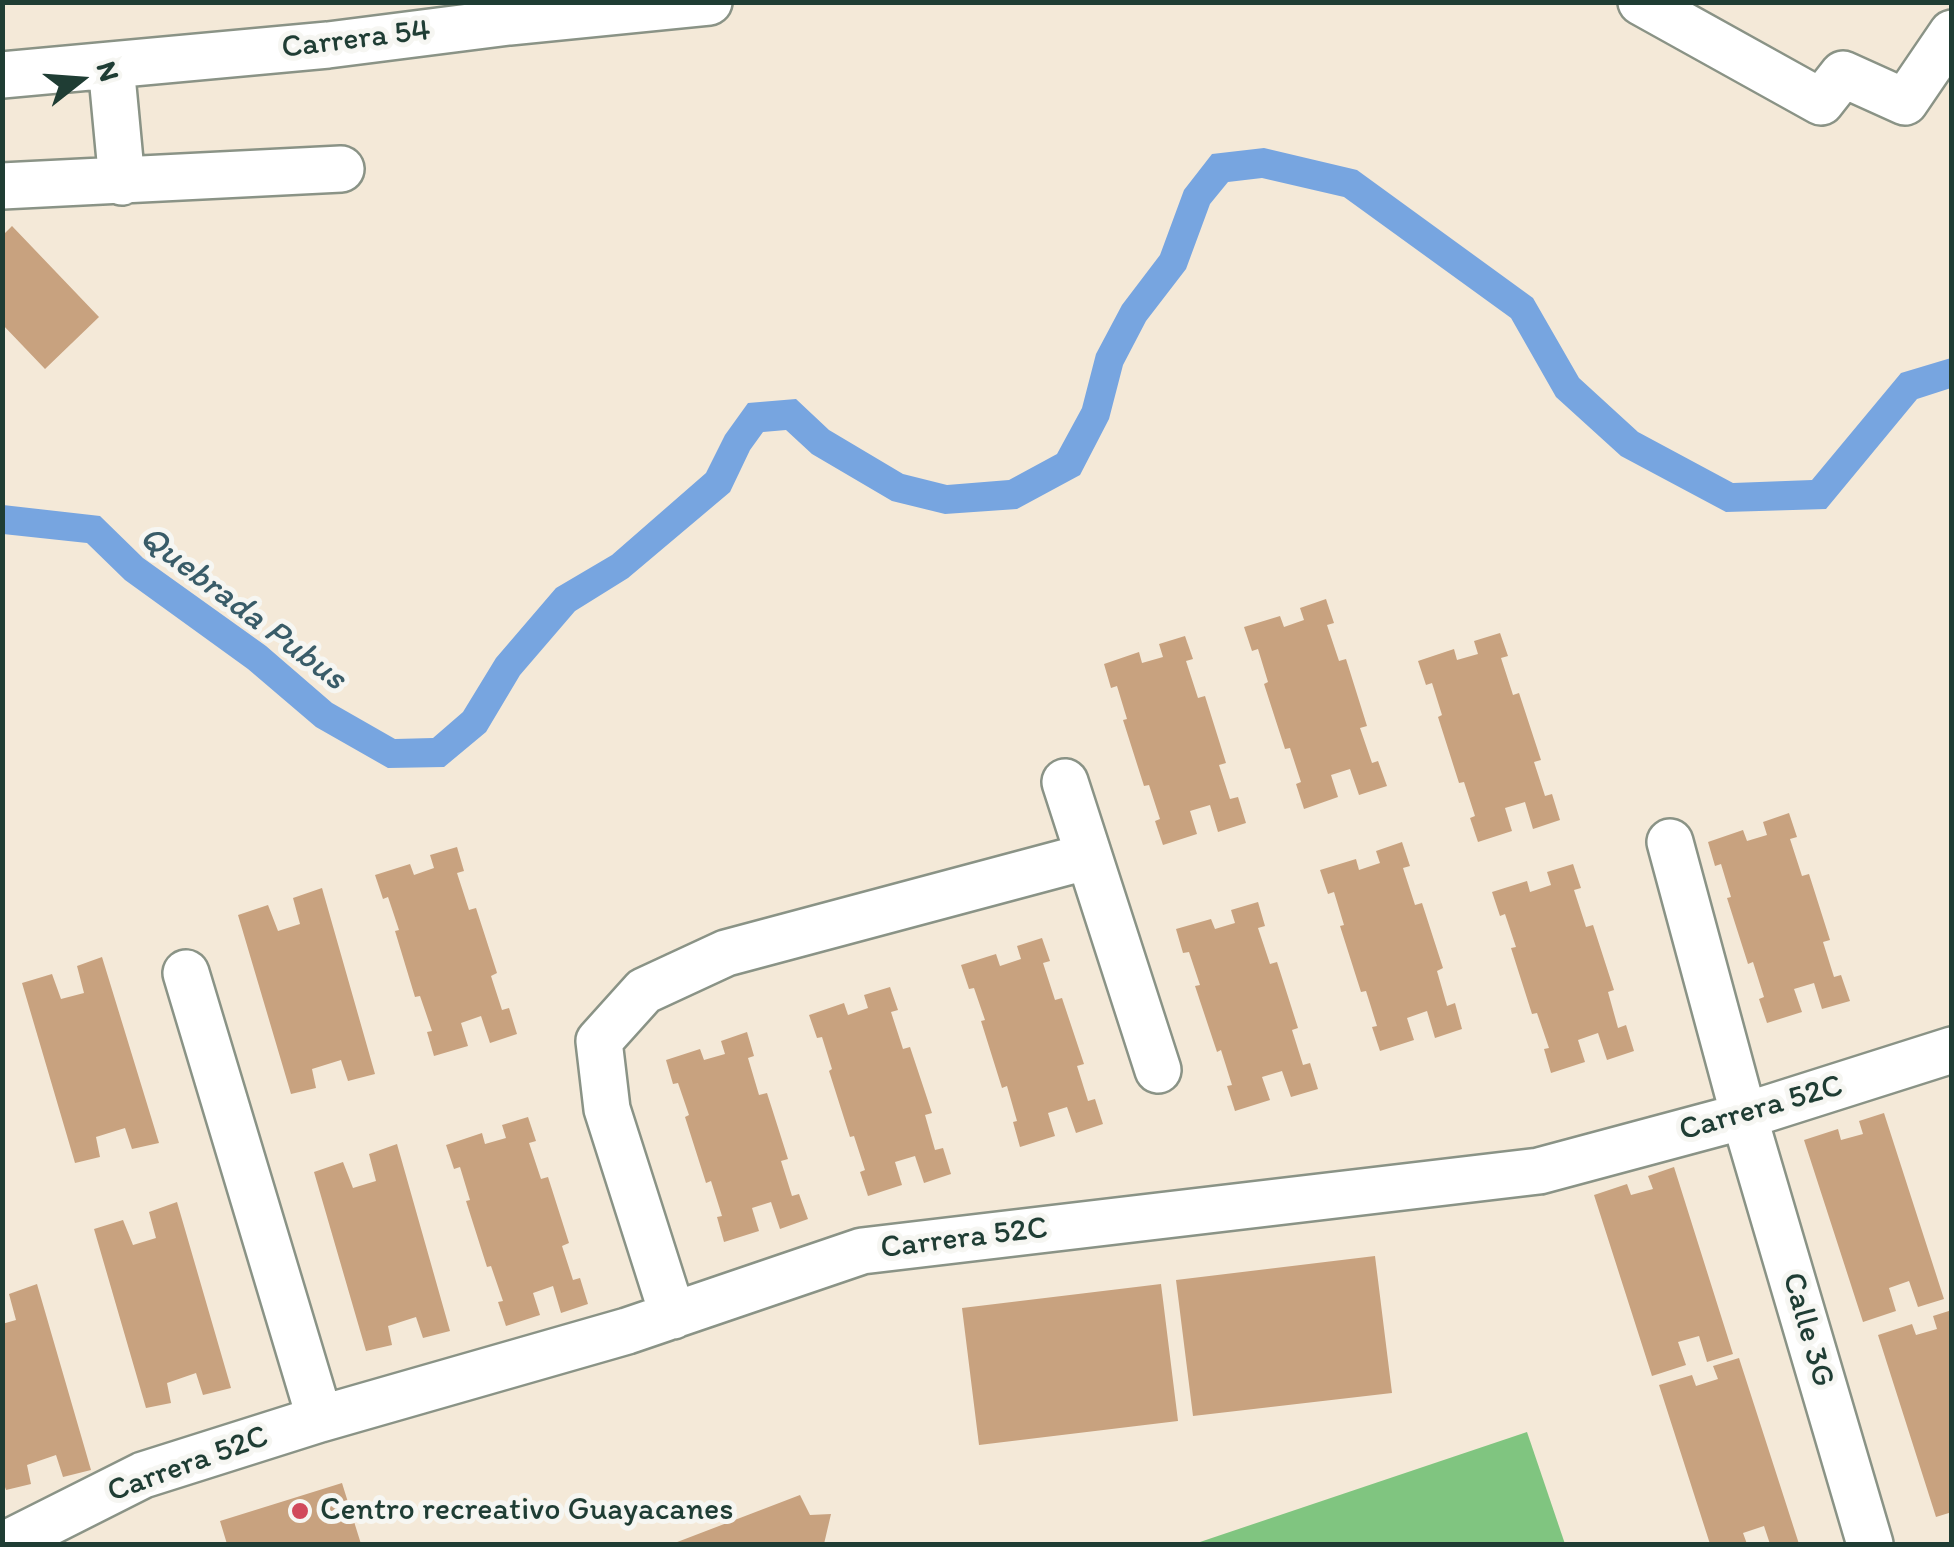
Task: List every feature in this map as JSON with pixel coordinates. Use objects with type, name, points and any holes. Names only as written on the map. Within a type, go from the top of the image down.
[{"type":"street","name":"Carrera 54","points":[[2,75],[328,45],[509,12],[709,2]]},
{"type":"street","points":[[1641,2],[1821,102],[1843,74],[1905,102],[1952,34]]},
{"type":"street","points":[[111,65],[122,182]]},
{"type":"street","points":[[2,186],[341,169]]},
{"type":"street","points":[[1065,782],[1158,1070]]},
{"type":"street","name":"Calle 3G","points":[[1670,842],[1744,1116],[1870,1544]]},
{"type":"street","points":[[673,1316],[607,1108],[599,1041],[644,991],[726,953],[1089,856]]},
{"type":"street","points":[[186,972],[320,1418]]},
{"type":"street","name":"Carrera 52C","points":[[6,1544],[143,1476],[320,1418],[673,1316],[862,1251],[1538,1171],[1744,1116],[1952,1050]]},
{"type":"green space","points":[[1527,1432],[1565,1544],[1194,1544]]},
{"type":"water","points":[[1264,148],[1357,170],[1533,298],[1579,378],[1638,432],[1733,483],[1812,480],[1901,373],[1951,358],[1951,388],[1917,399],[1826,509],[1726,512],[1621,456],[1556,397],[1511,318],[1344,197],[1262,178],[1228,182],[1210,204],[1186,269],[1146,321],[1123,365],[1109,419],[1080,475],[1017,509],[945,514],[892,501],[812,454],[786,430],[763,432],[730,492],[628,578],[575,611],[520,675],[486,732],[444,767],[388,768],[316,727],[248,669],[125,580],[87,543],[3,534],[3,505],[100,516],[143,558],[266,646],[332,703],[395,739],[433,738],[463,712],[496,658],[556,588],[612,555],[706,473],[725,435],[748,403],[796,399],[829,430],[903,474],[947,485],[1009,480],[1057,454],[1082,408],[1096,354],[1122,305],[1160,255],[1184,190],[1212,154]]},
{"type":"building","points":[[12,226],[99,317],[45,369],[2,324],[2,236]]},
{"type":"building","points":[[1326,599],[1334,623],[1327,625],[1339,661],[1346,659],[1367,726],[1360,728],[1372,763],[1378,761],[1387,786],[1359,795],[1350,769],[1331,775],[1338,797],[1304,809],[1296,784],[1301,782],[1290,748],[1285,749],[1264,684],[1268,682],[1258,649],[1252,651],[1244,627],[1280,616],[1284,627],[1304,620],[1300,608]]},
{"type":"building","points":[[1500,633],[1508,656],[1501,658],[1513,695],[1519,693],[1541,760],[1534,762],[1545,796],[1552,794],[1560,820],[1533,829],[1525,802],[1505,808],[1512,831],[1478,842],[1470,818],[1475,816],[1464,782],[1459,783],[1438,717],[1442,715],[1432,683],[1426,685],[1418,661],[1454,649],[1457,660],[1478,654],[1474,641]]},
{"type":"building","points":[[1185,636],[1193,659],[1186,661],[1198,698],[1205,696],[1226,763],[1219,765],[1230,799],[1238,797],[1246,823],[1218,832],[1210,805],[1190,811],[1197,834],[1163,845],[1155,821],[1160,819],[1149,785],[1144,786],[1123,720],[1127,719],[1117,686],[1111,688],[1104,664],[1139,652],[1142,663],[1163,657],[1159,644]]},
{"type":"building","points":[[1789,813],[1797,837],[1790,839],[1802,876],[1809,874],[1830,940],[1823,942],[1834,977],[1841,975],[1850,1001],[1822,1009],[1814,983],[1794,989],[1802,1012],[1767,1023],[1753,962],[1748,964],[1727,898],[1731,897],[1721,864],[1715,866],[1708,842],[1743,830],[1747,841],[1767,835],[1763,822]]},
{"type":"building","points":[[1402,842],[1410,866],[1403,868],[1415,905],[1422,903],[1443,968],[1437,971],[1447,1006],[1455,1003],[1462,1029],[1435,1038],[1427,1011],[1407,1018],[1414,1040],[1380,1051],[1372,1027],[1377,1026],[1366,991],[1361,992],[1340,926],[1344,925],[1334,892],[1328,894],[1320,870],[1356,859],[1359,870],[1380,863],[1376,851]]},
{"type":"building","points":[[457,847],[464,871],[457,873],[469,910],[476,908],[497,973],[491,976],[502,1010],[509,1008],[517,1034],[490,1043],[481,1016],[461,1023],[468,1046],[434,1056],[427,1032],[432,1031],[420,996],[415,997],[388,897],[383,899],[375,875],[410,864],[414,875],[434,868],[430,855]]},
{"type":"building","points":[[1573,864],[1581,888],[1574,890],[1586,927],[1593,925],[1614,990],[1608,992],[1618,1028],[1626,1025],[1634,1051],[1607,1060],[1598,1033],[1578,1040],[1585,1062],[1551,1073],[1544,1049],[1549,1048],[1537,1013],[1532,1014],[1511,948],[1516,947],[1505,914],[1500,916],[1492,892],[1527,881],[1530,892],[1551,885],[1547,872]]},
{"type":"building","points":[[322,888],[375,1074],[348,1081],[341,1060],[312,1069],[316,1088],[291,1094],[238,915],[268,905],[278,931],[300,924],[293,898]]},
{"type":"building","points":[[1258,902],[1265,926],[1258,928],[1270,964],[1277,962],[1298,1028],[1292,1030],[1303,1065],[1310,1063],[1318,1089],[1291,1097],[1282,1071],[1262,1077],[1270,1100],[1235,1111],[1221,1050],[1217,1052],[1195,986],[1200,985],[1189,952],[1183,953],[1176,929],[1211,919],[1215,929],[1235,923],[1231,910]]},
{"type":"building","points":[[1042,938],[1050,961],[1043,963],[1055,1000],[1062,998],[1084,1064],[1077,1066],[1088,1101],[1095,1099],[1103,1124],[1076,1133],[1067,1107],[1048,1113],[1055,1136],[1020,1147],[1007,1086],[1002,1088],[981,1021],[985,1020],[961,965],[996,954],[1000,966],[1021,959],[1017,946]]},
{"type":"building","points":[[102,957],[159,1143],[132,1149],[125,1128],[96,1137],[100,1157],[75,1163],[22,983],[52,974],[61,999],[84,993],[77,966]]},
{"type":"building","points":[[890,987],[898,1010],[891,1012],[903,1049],[910,1047],[932,1113],[925,1115],[935,1150],[943,1148],[951,1174],[924,1183],[915,1156],[895,1162],[902,1185],[868,1196],[860,1172],[865,1170],[854,1136],[850,1137],[822,1037],[817,1038],[809,1015],[844,1003],[848,1015],[868,1008],[864,995]]},
{"type":"building","points":[[747,1032],[754,1056],[748,1058],[759,1095],[767,1093],[788,1159],[781,1161],[792,1196],[799,1194],[808,1219],[780,1229],[771,1202],[752,1208],[759,1231],[724,1242],[717,1217],[722,1216],[711,1181],[706,1183],[685,1117],[689,1115],[666,1060],[700,1049],[704,1060],[725,1054],[721,1041]]},
{"type":"building","points":[[1884,1113],[1944,1299],[1918,1307],[1909,1281],[1889,1288],[1896,1311],[1863,1322],[1804,1140],[1838,1129],[1841,1140],[1863,1134],[1859,1121]]},
{"type":"building","points":[[528,1117],[536,1141],[529,1143],[541,1179],[548,1177],[569,1243],[562,1246],[573,1280],[580,1278],[588,1304],[561,1313],[553,1286],[533,1293],[540,1315],[506,1326],[498,1302],[503,1301],[491,1266],[487,1267],[466,1201],[470,1200],[460,1167],[454,1169],[446,1145],[482,1133],[485,1144],[506,1138],[502,1125]]},
{"type":"building","points":[[397,1144],[450,1331],[423,1338],[416,1317],[388,1326],[392,1345],[366,1351],[314,1172],[343,1162],[353,1188],[376,1181],[369,1154]]},
{"type":"building","points":[[1674,1167],[1733,1354],[1707,1362],[1699,1336],[1678,1342],[1686,1365],[1652,1376],[1594,1195],[1627,1184],[1631,1195],[1653,1189],[1648,1176]]},
{"type":"building","points":[[177,1202],[231,1388],[203,1395],[196,1373],[167,1383],[171,1403],[146,1408],[94,1229],[123,1220],[133,1245],[156,1238],[149,1212]]},
{"type":"building","points":[[1375,1256],[1392,1393],[1193,1416],[1176,1280]]},
{"type":"building","points":[[37,1284],[91,1470],[63,1477],[56,1455],[27,1465],[31,1484],[6,1490],[2,1478],[2,1324],[16,1320],[9,1294]]},
{"type":"building","points":[[1161,1284],[1178,1421],[979,1445],[962,1308]]},
{"type":"building","points":[[1952,1310],[1952,1512],[1936,1517],[1878,1335],[1912,1324],[1916,1335],[1937,1329],[1933,1316]]},
{"type":"building","points":[[1739,1358],[1799,1544],[1770,1544],[1764,1526],[1743,1533],[1747,1544],[1710,1544],[1659,1385],[1692,1375],[1696,1386],[1718,1379],[1713,1366]]},
{"type":"building","name":"Centro recreativo Guayacanes","points":[[342,1483],[361,1544],[227,1544],[220,1521]]},
{"type":"building","points":[[800,1495],[810,1515],[831,1514],[824,1544],[672,1544]]},
{"type":"place","name":"Centro recreativo Guayacanes","points":[[300,1511]]},
{"type":"water label","name":"Quebrada Pubus","points":[[242,609]]}]
